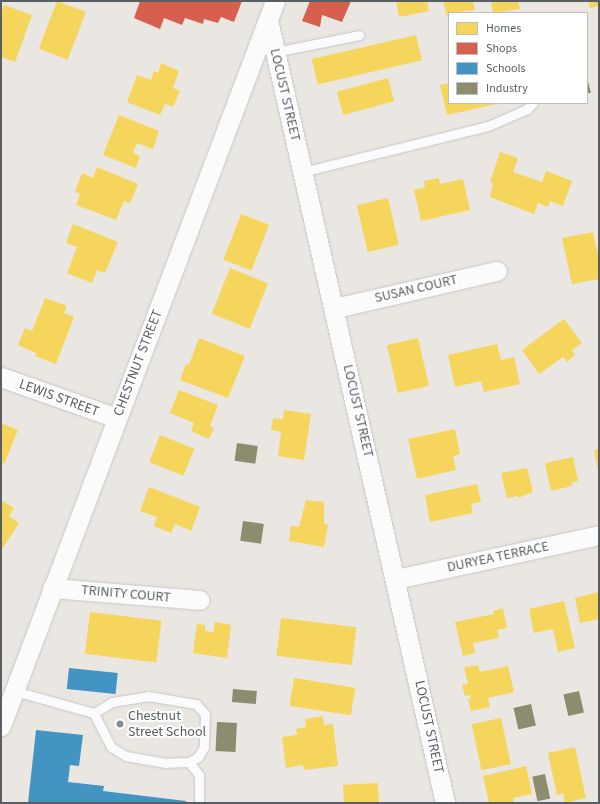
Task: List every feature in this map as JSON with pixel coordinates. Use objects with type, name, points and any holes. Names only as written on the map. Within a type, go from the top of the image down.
[{"type":"street","name":"CHESTNUT STREET","points":[[1,726],[8,686],[52,588],[275,1]]},
{"type":"street","name":"LOCUST STREET","points":[[268,20],[302,172],[335,308],[445,803]]},
{"type":"street","name":"SUSAN COURT","points":[[335,308],[496,271]]},
{"type":"street","name":"LEWIS STREET","points":[[1,377],[117,418]]},
{"type":"street","name":"DURYEA TERRACE","points":[[396,579],[599,535]]},
{"type":"street","name":"TRINITY COURT","points":[[52,588],[200,600]]},
{"type":"lane","points":[[275,52],[359,35]]},
{"type":"lane","points":[[302,172],[488,126],[527,109],[532,104]]},
{"type":"lane","points":[[8,686],[94,713],[111,747],[126,756],[166,763],[189,762],[198,757],[204,747],[206,730],[205,714],[196,704],[148,696],[112,702],[94,713]]},
{"type":"lane","points":[[189,762],[199,775],[199,803]]},
{"type":"building: Homes","points":[[57,1],[86,12],[68,60],[39,49]]},
{"type":"building: Homes","points":[[396,1],[427,1],[429,11],[399,17]]},
{"type":"building: Homes","points":[[443,1],[473,1],[475,10],[448,12],[447,17]]},
{"type":"building: Homes","points":[[491,1],[518,1],[520,9],[493,12]]},
{"type":"building: Homes","points":[[588,1],[599,1],[599,6],[590,8]]},
{"type":"building: Homes","points":[[4,5],[32,15],[15,62],[1,57],[1,12]]},
{"type":"building: Homes","points":[[416,35],[422,60],[318,84],[312,59]]},
{"type":"building: Homes","points":[[161,63],[179,71],[173,88],[180,91],[173,107],[165,104],[160,115],[127,102],[137,75],[151,80],[154,71],[158,73]]},
{"type":"building: Homes","points":[[388,78],[394,101],[343,115],[337,92]]},
{"type":"building: Homes","points":[[448,83],[448,104],[496,104],[447,115],[440,85]]},
{"type":"building: Homes","points":[[119,115],[159,131],[153,149],[137,143],[133,153],[140,156],[136,168],[103,155]]},
{"type":"building: Homes","points":[[500,152],[518,158],[513,172],[542,182],[546,171],[572,181],[563,206],[550,201],[548,207],[538,203],[534,214],[490,197],[493,183],[490,182]]},
{"type":"building: Homes","points":[[97,167],[138,184],[130,203],[124,201],[116,220],[76,205],[80,194],[75,192],[82,173],[93,178]]},
{"type":"building: Homes","points":[[439,178],[440,184],[463,179],[470,210],[421,221],[414,190],[425,187],[424,181]]},
{"type":"building: Homes","points":[[388,198],[399,245],[368,252],[357,205]]},
{"type":"building: Homes","points":[[241,214],[269,225],[251,270],[223,260]]},
{"type":"building: Homes","points":[[73,224],[118,242],[105,273],[97,270],[92,283],[67,273],[77,247],[66,243]]},
{"type":"building: Homes","points":[[593,232],[599,260],[599,279],[572,284],[562,238]]},
{"type":"building: Homes","points":[[230,268],[268,283],[250,329],[212,313]]},
{"type":"building: Homes","points":[[45,298],[67,306],[64,313],[74,317],[56,364],[35,356],[36,353],[18,345],[25,328],[32,331]]},
{"type":"building: Homes","points":[[564,319],[582,343],[572,350],[575,355],[567,362],[563,357],[539,374],[522,350]]},
{"type":"building: Homes","points":[[199,338],[245,356],[228,398],[180,380],[186,364],[189,365]]},
{"type":"building: Homes","points":[[418,338],[429,386],[398,393],[387,345]]},
{"type":"building: Homes","points":[[497,344],[501,360],[514,357],[520,384],[484,392],[481,381],[455,387],[448,355]]},
{"type":"building: Homes","points":[[179,390],[218,405],[210,426],[214,428],[209,439],[191,431],[194,423],[170,413]]},
{"type":"building: Homes","points":[[284,410],[311,414],[304,460],[278,456],[281,432],[271,430],[273,418],[283,419]]},
{"type":"building: Homes","points":[[1,423],[18,430],[4,464],[1,462]]},
{"type":"building: Homes","points":[[455,429],[460,454],[453,456],[456,470],[417,479],[408,439]]},
{"type":"building: Homes","points":[[160,435],[194,449],[183,476],[149,462]]},
{"type":"building: Homes","points":[[599,449],[599,470],[598,470],[594,450]]},
{"type":"building: Homes","points":[[573,457],[578,481],[571,483],[572,486],[551,491],[545,463]]},
{"type":"building: Homes","points":[[527,468],[533,492],[518,498],[518,496],[507,498],[501,473]]},
{"type":"building: Homes","points":[[477,484],[481,502],[471,504],[473,513],[430,522],[425,495]]},
{"type":"building: Homes","points":[[149,487],[200,507],[191,531],[175,524],[171,533],[154,526],[157,517],[140,511]]},
{"type":"building: Homes","points":[[1,500],[14,508],[9,516],[19,523],[3,548],[1,547]]},
{"type":"building: Homes","points":[[306,500],[324,502],[324,524],[328,525],[324,547],[289,541],[291,526],[299,527]]},
{"type":"building: Homes","points":[[599,592],[599,619],[580,623],[575,598]]},
{"type":"building: Homes","points":[[564,601],[575,648],[558,652],[553,629],[534,633],[529,609]]},
{"type":"building: Homes","points":[[503,608],[507,628],[497,630],[499,638],[473,643],[475,653],[463,656],[455,622],[494,614],[493,611]]},
{"type":"building: Homes","points":[[90,612],[161,621],[156,662],[85,654]]},
{"type":"building: Homes","points":[[281,618],[356,627],[352,665],[276,656]]},
{"type":"building: Homes","points":[[215,622],[231,625],[227,658],[193,653],[197,624],[205,625],[205,631],[213,632]]},
{"type":"building: Homes","points":[[478,665],[480,672],[508,666],[514,692],[488,698],[490,707],[471,711],[468,699],[471,699],[470,695],[465,696],[462,685],[468,684],[464,667]]},
{"type":"building: Homes","points":[[294,678],[355,688],[351,715],[290,706]]},
{"type":"building: Homes","points":[[323,716],[324,725],[333,724],[338,766],[304,770],[303,765],[286,768],[282,737],[297,735],[296,729],[306,727],[305,719]]},
{"type":"building: Homes","points":[[501,718],[511,764],[481,770],[472,724]]},
{"type":"building: Homes","points":[[575,747],[586,798],[565,803],[563,793],[557,795],[548,753]]},
{"type":"building: Homes","points":[[526,766],[532,794],[513,798],[514,803],[489,803],[483,776]]},
{"type":"building: Homes","points":[[378,783],[379,802],[344,803],[343,785]]},
{"type":"building: Shops","points":[[140,1],[242,1],[234,22],[221,17],[218,23],[204,19],[203,24],[185,18],[182,25],[164,18],[160,29],[134,18]]},
{"type":"building: Shops","points":[[310,1],[351,1],[342,22],[322,15],[320,27],[302,21]]},
{"type":"building: Schools","points":[[69,668],[118,673],[116,694],[67,689]]},
{"type":"building: Schools","points":[[36,730],[83,735],[79,766],[70,765],[68,782],[104,786],[103,791],[186,801],[186,803],[28,803]]},
{"type":"building: Industry","points":[[588,81],[591,93],[588,93]]},
{"type":"building: Industry","points":[[237,443],[258,446],[255,464],[234,461]]},
{"type":"building: Industry","points":[[243,521],[264,524],[261,544],[240,541]]},
{"type":"building: Industry","points":[[233,689],[257,691],[256,704],[232,702]]},
{"type":"building: Industry","points":[[579,691],[584,712],[568,716],[563,695]]},
{"type":"building: Industry","points":[[531,704],[536,725],[518,729],[513,708]]},
{"type":"building: Industry","points":[[217,722],[237,723],[235,752],[215,751]]},
{"type":"building: Industry","points":[[545,774],[550,798],[537,801],[532,777]]},
{"type":"place","name":"Chestnut Street School","points":[[120,724]]}]
